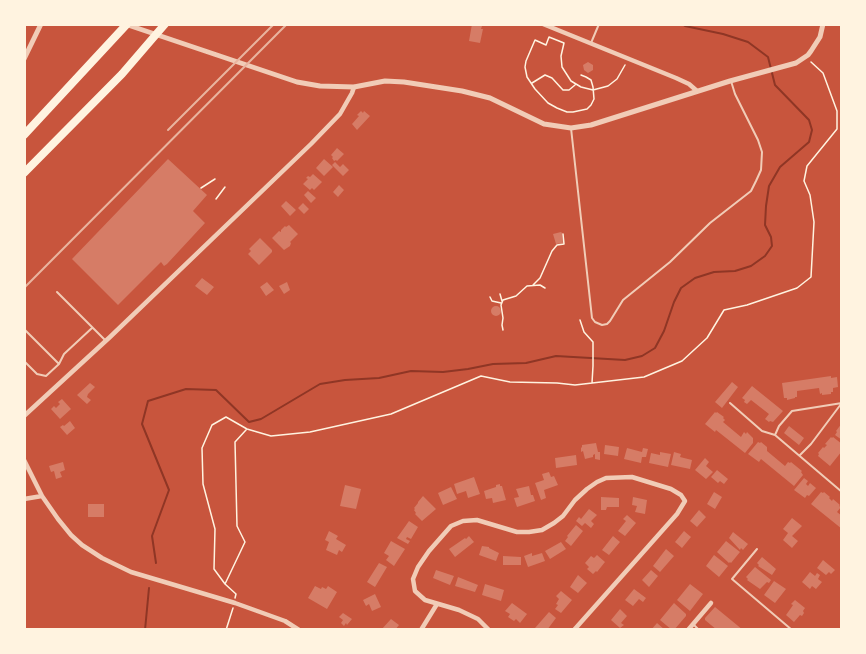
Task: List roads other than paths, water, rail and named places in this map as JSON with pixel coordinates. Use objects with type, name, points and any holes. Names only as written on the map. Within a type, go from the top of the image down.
[{"type":"highway","points":[[24,135],[125,24]]},
{"type":"highway","points":[[24,172],[122,74],[165,24]]},
{"type":"street","points":[[24,59],[41,24]]},
{"type":"street","points":[[125,24],[297,82],[320,86],[354,87],[386,81],[462,91],[490,98],[544,124],[571,128],[601,123],[697,91],[796,63],[811,51],[820,37],[823,24]]},
{"type":"street","points":[[543,24],[689,84],[697,91]]},
{"type":"street","points":[[24,416],[238,215],[333,121],[340,114],[354,87]]},
{"type":"street","points":[[24,460],[42,496],[58,519],[82,545],[102,558],[131,572],[235,603],[285,621],[299,630]]},
{"type":"street","points":[[489,630],[478,620],[459,610],[425,600],[415,591],[413,579],[418,567],[451,526],[464,521],[477,520],[517,532],[542,530],[563,516],[587,489],[606,478],[632,477],[671,489],[681,495],[685,501],[677,514],[574,630]]},
{"type":"street","points":[[24,499],[42,496]]},
{"type":"street","points":[[688,630],[711,603]]},
{"type":"street","points":[[421,630],[436,604]]},
{"type":"lane","points":[[591,44],[598,24]]},
{"type":"lane","points":[[571,128],[592,318],[602,325],[607,324],[623,300],[670,262],[710,223],[751,190],[756,181],[761,170],[762,152],[730,81]]},
{"type":"lane","points":[[57,292],[106,341]]},
{"type":"lane","points":[[24,361],[37,374],[46,376],[59,364],[64,354],[92,328]]},
{"type":"lane","points":[[24,329],[59,364]]},
{"type":"lane","points":[[730,403],[762,432],[774,435],[800,455],[842,492]]},
{"type":"lane","points":[[774,435],[792,411],[842,403]]},
{"type":"lane","points":[[800,455],[842,403]]},
{"type":"lane","points":[[757,549],[732,579],[792,630]]},
{"type":"lane","points":[[693,624],[699,630]]},
{"type":"waterway","points":[[156,563],[152,536],[169,490],[142,424],[148,401],[186,389],[216,390],[249,422],[261,419],[320,384],[379,378],[411,371],[443,372],[493,364],[526,363],[556,356],[625,360],[642,356],[655,348],[681,288],[695,278],[714,272],[735,271],[751,266],[765,256],[772,246],[771,237],[765,225],[769,186],[780,167],[809,142],[812,130],[809,120],[775,85],[768,57],[748,42],[682,24]]},
{"type":"waterway","points":[[145,630],[149,588]]},
{"type":"railway","points":[[168,130],[274,24]]},
{"type":"railway","points":[[24,288],[287,24]]}]
